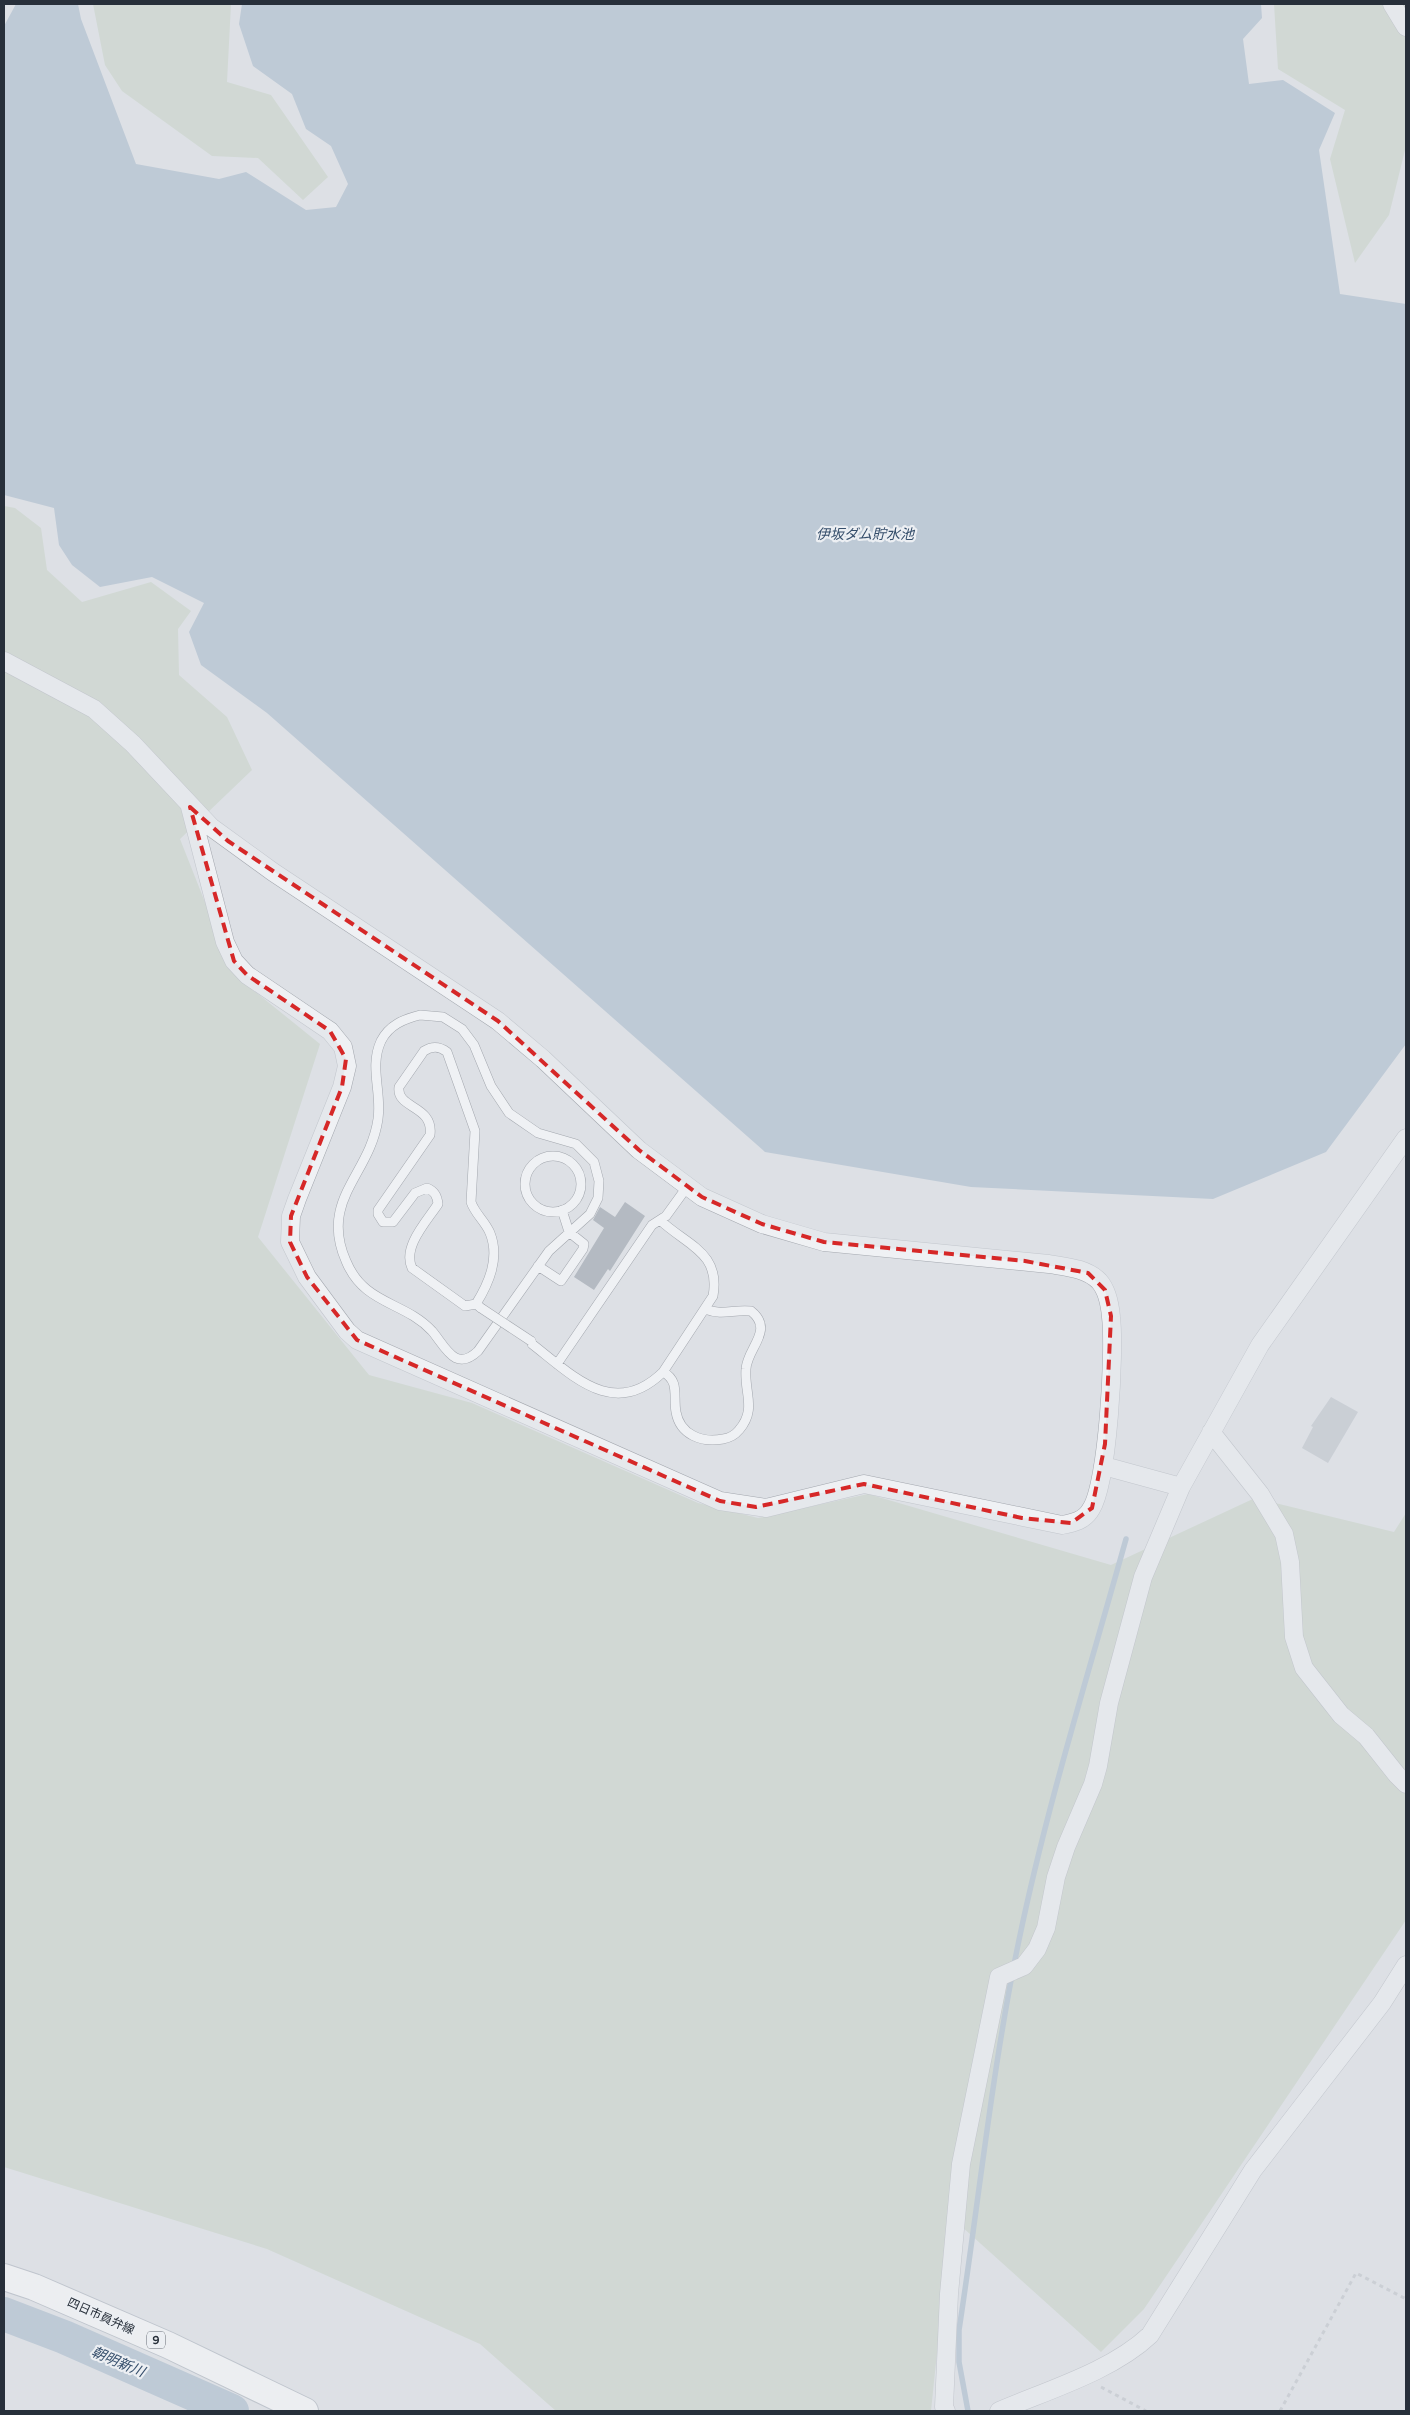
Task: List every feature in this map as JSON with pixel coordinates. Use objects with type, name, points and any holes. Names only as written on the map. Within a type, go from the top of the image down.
[{"type":"main road","name":"四日市員弁線","points":[[4,2277],[34,2287],[168,2345],[305,2411]]},
{"type":"street","points":[[1392,4],[1406,27]]},
{"type":"street","points":[[4,661],[94,709],[133,744],[190,807],[228,841],[498,1021],[543,1059],[639,1150],[702,1198],[762,1224],[824,1242],[1025,1261],[1078,1269],[1098,1281],[1105,1290],[1111,1316],[1111,1361],[1104,1466],[1092,1508],[1084,1518],[1062,1525],[864,1484],[766,1508],[720,1501],[357,1340],[346,1331],[307,1277],[292,1249],[290,1237],[291,1216],[342,1087],[346,1059],[343,1047],[330,1031],[247,975],[234,961],[225,942],[190,807]]},
{"type":"street","points":[[946,2411],[944,2408],[949,2294],[961,2164],[999,1977],[1024,1966],[1037,1949],[1046,1928],[1056,1877],[1066,1847],[1093,1784],[1109,1703],[1143,1577],[1181,1488],[1260,1345],[1406,1138]]},
{"type":"street","points":[[1212,1432],[1260,1494],[1284,1534],[1291,1567],[1294,1636],[1304,1668],[1341,1715],[1366,1736],[1406,1784]]},
{"type":"street","points":[[1104,1466],[1181,1488]]},
{"type":"street","points":[[998,2411],[1116,2361],[1134,2350],[1150,2335],[1253,2170],[1382,2003],[1406,1965]]},
{"type":"lane","points":[[420,1015],[443,1016],[454,1022],[469,1036],[491,1086],[509,1113],[538,1132],[576,1144],[588,1154],[597,1170],[600,1181],[598,1198],[590,1214],[569,1232],[549,1251],[478,1352],[464,1359],[452,1357],[434,1334],[415,1318],[374,1296],[349,1268],[339,1236],[338,1214],[340,1205],[369,1150],[375,1134],[379,1103],[375,1061],[382,1039],[390,1028],[399,1022],[420,1015]]},
{"type":"lane","points":[[479,1306],[490,1277],[493,1258],[490,1232],[476,1213],[471,1202],[475,1131],[447,1052],[442,1048],[429,1048],[419,1058],[399,1087],[398,1092],[403,1100],[427,1117],[430,1135],[378,1210],[378,1214],[383,1222],[393,1222],[415,1193],[427,1188],[433,1191],[437,1197],[438,1204],[412,1246],[410,1262],[412,1268],[465,1306],[479,1306],[531,1341],[532,1344],[557,1364],[588,1385],[606,1393],[625,1392],[642,1388],[663,1372],[714,1296],[715,1279],[710,1262],[698,1248],[660,1220]]},
{"type":"lane","points":[[549,1156],[558,1157],[574,1165],[581,1181],[578,1198],[572,1205],[562,1210],[547,1212],[538,1208],[526,1193],[527,1174],[539,1160],[549,1156]]},
{"type":"lane","points":[[557,1364],[652,1226],[666,1216],[687,1187]]},
{"type":"lane","points":[[538,1266],[561,1281],[583,1250],[584,1244],[569,1232],[562,1210]]},
{"type":"lane","points":[[663,1372],[673,1380],[676,1390],[676,1412],[687,1433],[700,1439],[723,1439],[736,1433],[749,1417],[750,1402],[746,1367],[760,1336],[760,1324],[751,1311],[743,1310],[720,1314],[705,1309]]},
{"type":"path","points":[[1280,2411],[1356,2273],[1406,2299]]},
{"type":"path","points":[[1081,2376],[1146,2411]]},
{"type":"highlighted area","points":[[190,807],[228,841],[498,1021],[639,1150],[702,1197],[762,1224],[824,1242],[1025,1261],[1088,1273],[1105,1290],[1111,1316],[1105,1444],[1092,1508],[1071,1523],[1022,1518],[864,1484],[756,1507],[720,1501],[357,1340],[307,1277],[290,1242],[291,1216],[342,1087],[346,1059],[330,1031],[247,975],[234,961]]},
{"type":"green space","points":[[93,4],[231,4],[227,82],[271,95],[328,177],[303,200],[258,158],[212,156],[122,91],[105,65]]},
{"type":"green space","points":[[1274,4],[1406,4],[1406,146],[1389,215],[1355,263],[1330,159],[1345,110],[1278,69]]},
{"type":"green space","points":[[4,506],[15,508],[41,528],[47,570],[82,602],[151,582],[191,611],[178,629],[179,675],[227,717],[252,770],[180,839],[229,963],[242,981],[320,1044],[258,1237],[369,1375],[472,1403],[698,1503],[758,1518],[868,1494],[1111,1565],[1255,1498],[1394,1532],[1406,1513],[1406,1920],[1144,2309],[1101,2352],[951,2217],[931,2411],[556,2411],[480,2344],[267,2249],[4,2167]]},
{"type":"water","name":"伊坂ダム貯水池","points":[[16,4],[78,4],[81,19],[136,164],[219,179],[246,172],[306,210],[336,207],[348,184],[331,146],[306,129],[292,94],[253,66],[239,24],[242,4],[1261,4],[1262,18],[1243,39],[1249,84],[1283,80],[1335,113],[1319,150],[1340,294],[1406,304],[1406,1044],[1326,1152],[1213,1199],[971,1187],[765,1152],[267,713],[201,665],[189,632],[204,603],[152,577],[100,587],[72,565],[59,545],[54,508],[4,495],[4,26]]},
{"type":"building","points":[[625,1202],[645,1216],[610,1271],[608,1269],[594,1290],[574,1277],[604,1228],[593,1220],[600,1207],[615,1217]]},
{"type":"building","points":[[1331,1397],[1358,1412],[1328,1463],[1302,1448],[1313,1427],[1311,1426]]},
{"type":"waterway","points":[[968,2411],[959,2362],[959,2330],[993,2086],[1009,1988],[1042,1839],[1126,1539]]},
{"type":"waterway","name":"朝明新川","points":[[4,2314],[64,2337],[232,2411]]}]
